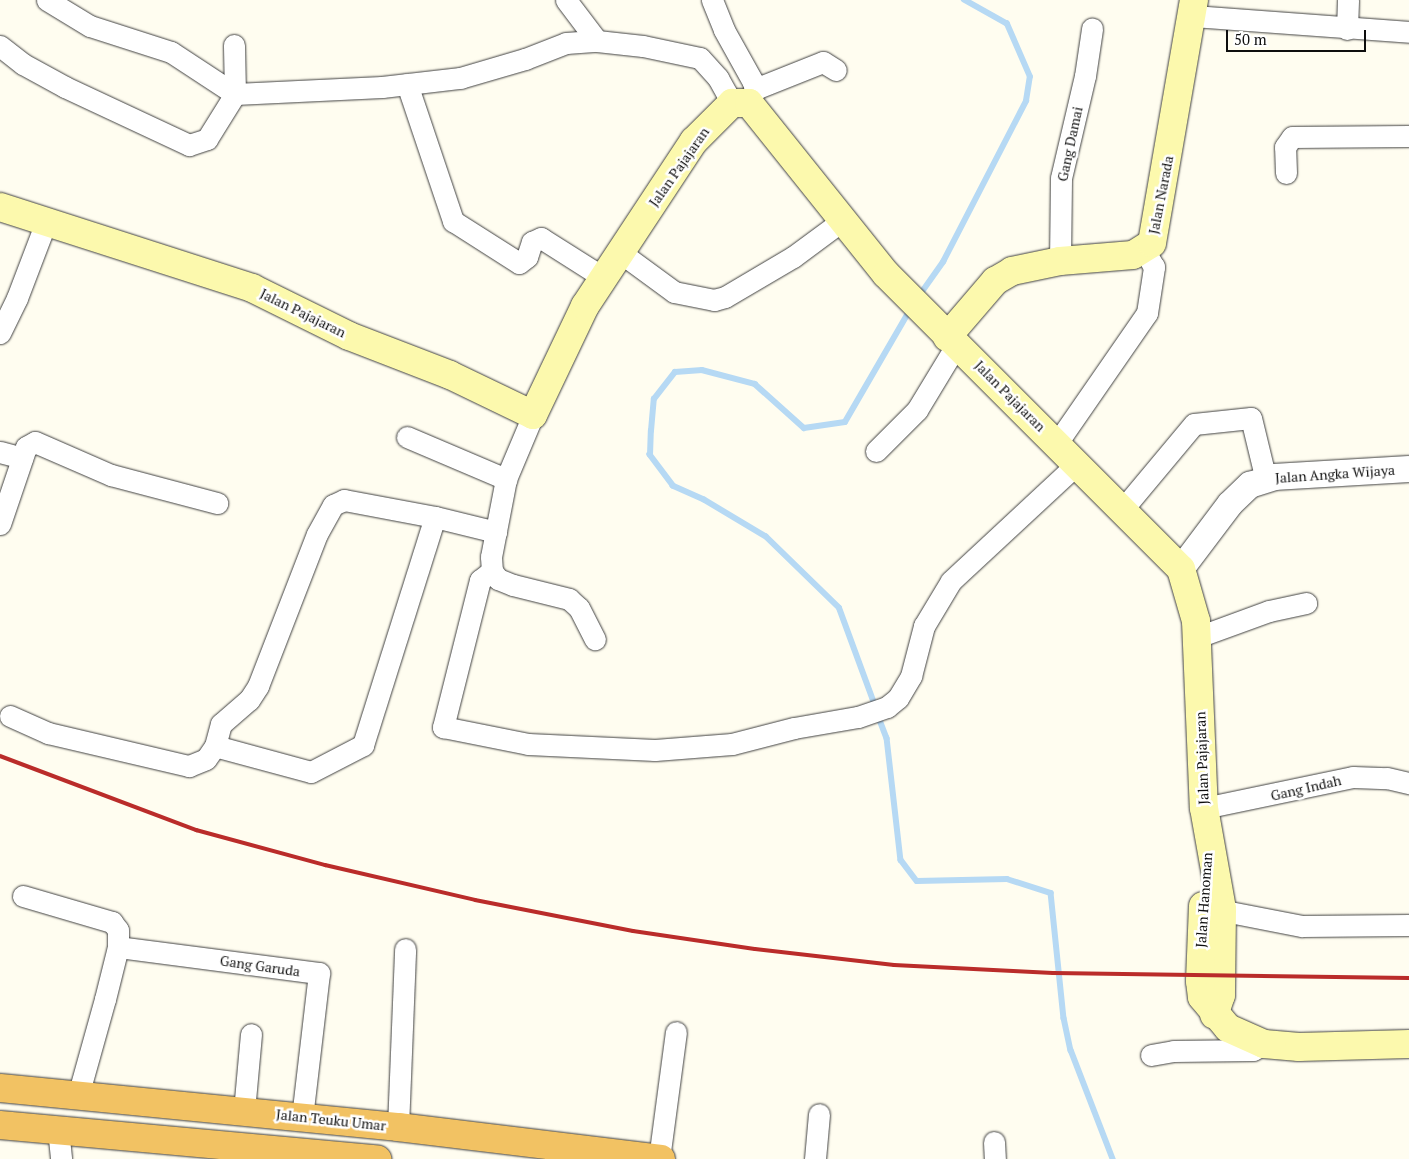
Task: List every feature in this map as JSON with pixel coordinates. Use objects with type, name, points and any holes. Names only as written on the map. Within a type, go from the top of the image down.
[{"type":"highway","name":"Jalan Teuku Umar","points":[[0,1088],[398,1127],[579,1154],[660,1159]]},
{"type":"highway","points":[[0,1125],[58,1129],[284,1154],[377,1159]]},
{"type":"main road","name":"Jalan Narada","points":[[952,340],[995,281],[1012,271],[1060,261],[1133,255],[1144,250],[1152,243],[1156,230],[1194,8]]},
{"type":"main road","name":"Jalan Pajajaran","points":[[0,208],[252,288],[349,336],[450,375],[533,415],[585,306],[694,141],[746,98],[886,274],[1181,569],[1196,621],[1195,638],[1204,808],[1208,839]]},
{"type":"main road","name":"Jalan Hanoman","points":[[1208,839],[1220,995],[1214,1015],[1242,1037],[1264,1044],[1299,1047],[1409,1044]]},
{"type":"street","points":[[47,0],[90,26],[172,52],[235,94],[407,84],[460,78],[525,59],[566,43],[598,41],[700,58],[718,78],[746,98]]},
{"type":"street","points":[[566,0],[598,41]]},
{"type":"street","points":[[1347,29],[1348,0]]},
{"type":"street","points":[[714,1],[746,98]]},
{"type":"street","points":[[1194,8],[1347,29],[1409,32]]},
{"type":"street","name":"Gang Damai","points":[[1060,261],[1061,178],[1085,76],[1092,29]]},
{"type":"street","points":[[0,46],[23,64],[65,87],[189,145],[207,139],[235,94],[234,45]]},
{"type":"street","points":[[746,98],[823,62],[836,70]]},
{"type":"street","points":[[407,84],[453,221],[463,230],[519,263],[527,256],[532,242],[540,238],[604,278]]},
{"type":"street","points":[[1286,173],[1285,147],[1292,137],[1409,136]]},
{"type":"street","points":[[621,253],[674,292],[714,300],[725,297],[793,257],[844,220]]},
{"type":"street","points":[[0,333],[17,298],[46,222]]},
{"type":"street","points":[[1057,443],[1147,313],[1154,267],[1144,250]]},
{"type":"street","points":[[876,451],[917,410],[952,340]]},
{"type":"street","points":[[533,415],[506,479],[496,532],[492,571],[498,579],[513,586],[569,599],[579,608],[595,639]]},
{"type":"street","points":[[1122,510],[1194,424],[1251,418],[1266,480]]},
{"type":"street","points":[[407,436],[506,479]]},
{"type":"street","points":[[0,524],[26,447],[35,442],[111,475],[217,503]]},
{"type":"street","points":[[0,452],[22,458]]},
{"type":"street","points":[[492,571],[480,580],[443,728],[528,744],[655,750],[732,744],[794,728],[858,717],[887,707],[898,698],[911,676],[924,626],[951,581],[1076,464]]},
{"type":"street","name":"Jalan Angka Wijaya","points":[[1181,569],[1230,504],[1250,485],[1266,480],[1350,470],[1409,469]]},
{"type":"street","points":[[10,716],[48,733],[189,766],[206,759],[216,746],[221,724],[248,700],[258,686],[317,534],[333,505],[344,500],[435,517],[496,532]]},
{"type":"street","points":[[216,746],[311,772],[363,746],[435,517]]},
{"type":"street","points":[[1195,638],[1269,612],[1306,603]]},
{"type":"street","name":"Gang Indah","points":[[1204,808],[1353,777],[1387,778],[1409,784]]},
{"type":"street","points":[[22,896],[112,922],[118,930],[118,947],[78,1096]]},
{"type":"street","points":[[1212,908],[1302,926],[1409,926]]},
{"type":"street","name":"Gang Garuda","points":[[118,947],[319,973],[302,1117]]},
{"type":"street","points":[[398,1127],[405,949]]},
{"type":"street","points":[[660,1159],[676,1032]]},
{"type":"street","points":[[244,1112],[251,1034]]},
{"type":"street","points":[[1151,1055],[1174,1051],[1253,1050],[1264,1044]]},
{"type":"street","points":[[815,1159],[819,1114]]},
{"type":"street","points":[[58,1129],[61,1159]]},
{"type":"waterway","points":[[919,296],[943,262],[1026,101],[1030,77],[1007,24],[964,0]]},
{"type":"waterway","points":[[875,706],[839,608],[766,537],[704,500],[673,486],[650,455],[651,431],[654,399],[675,372],[702,370],[755,384],[804,428],[845,422],[911,308]]},
{"type":"waterway","points":[[878,715],[887,738],[901,860],[917,881],[1007,879],[1051,893],[1064,1018],[1071,1050],[1113,1159]]},
{"type":"railway","points":[[0,756],[196,830],[325,865],[475,900],[633,931],[755,949],[894,965],[1053,973],[1409,978]]}]
